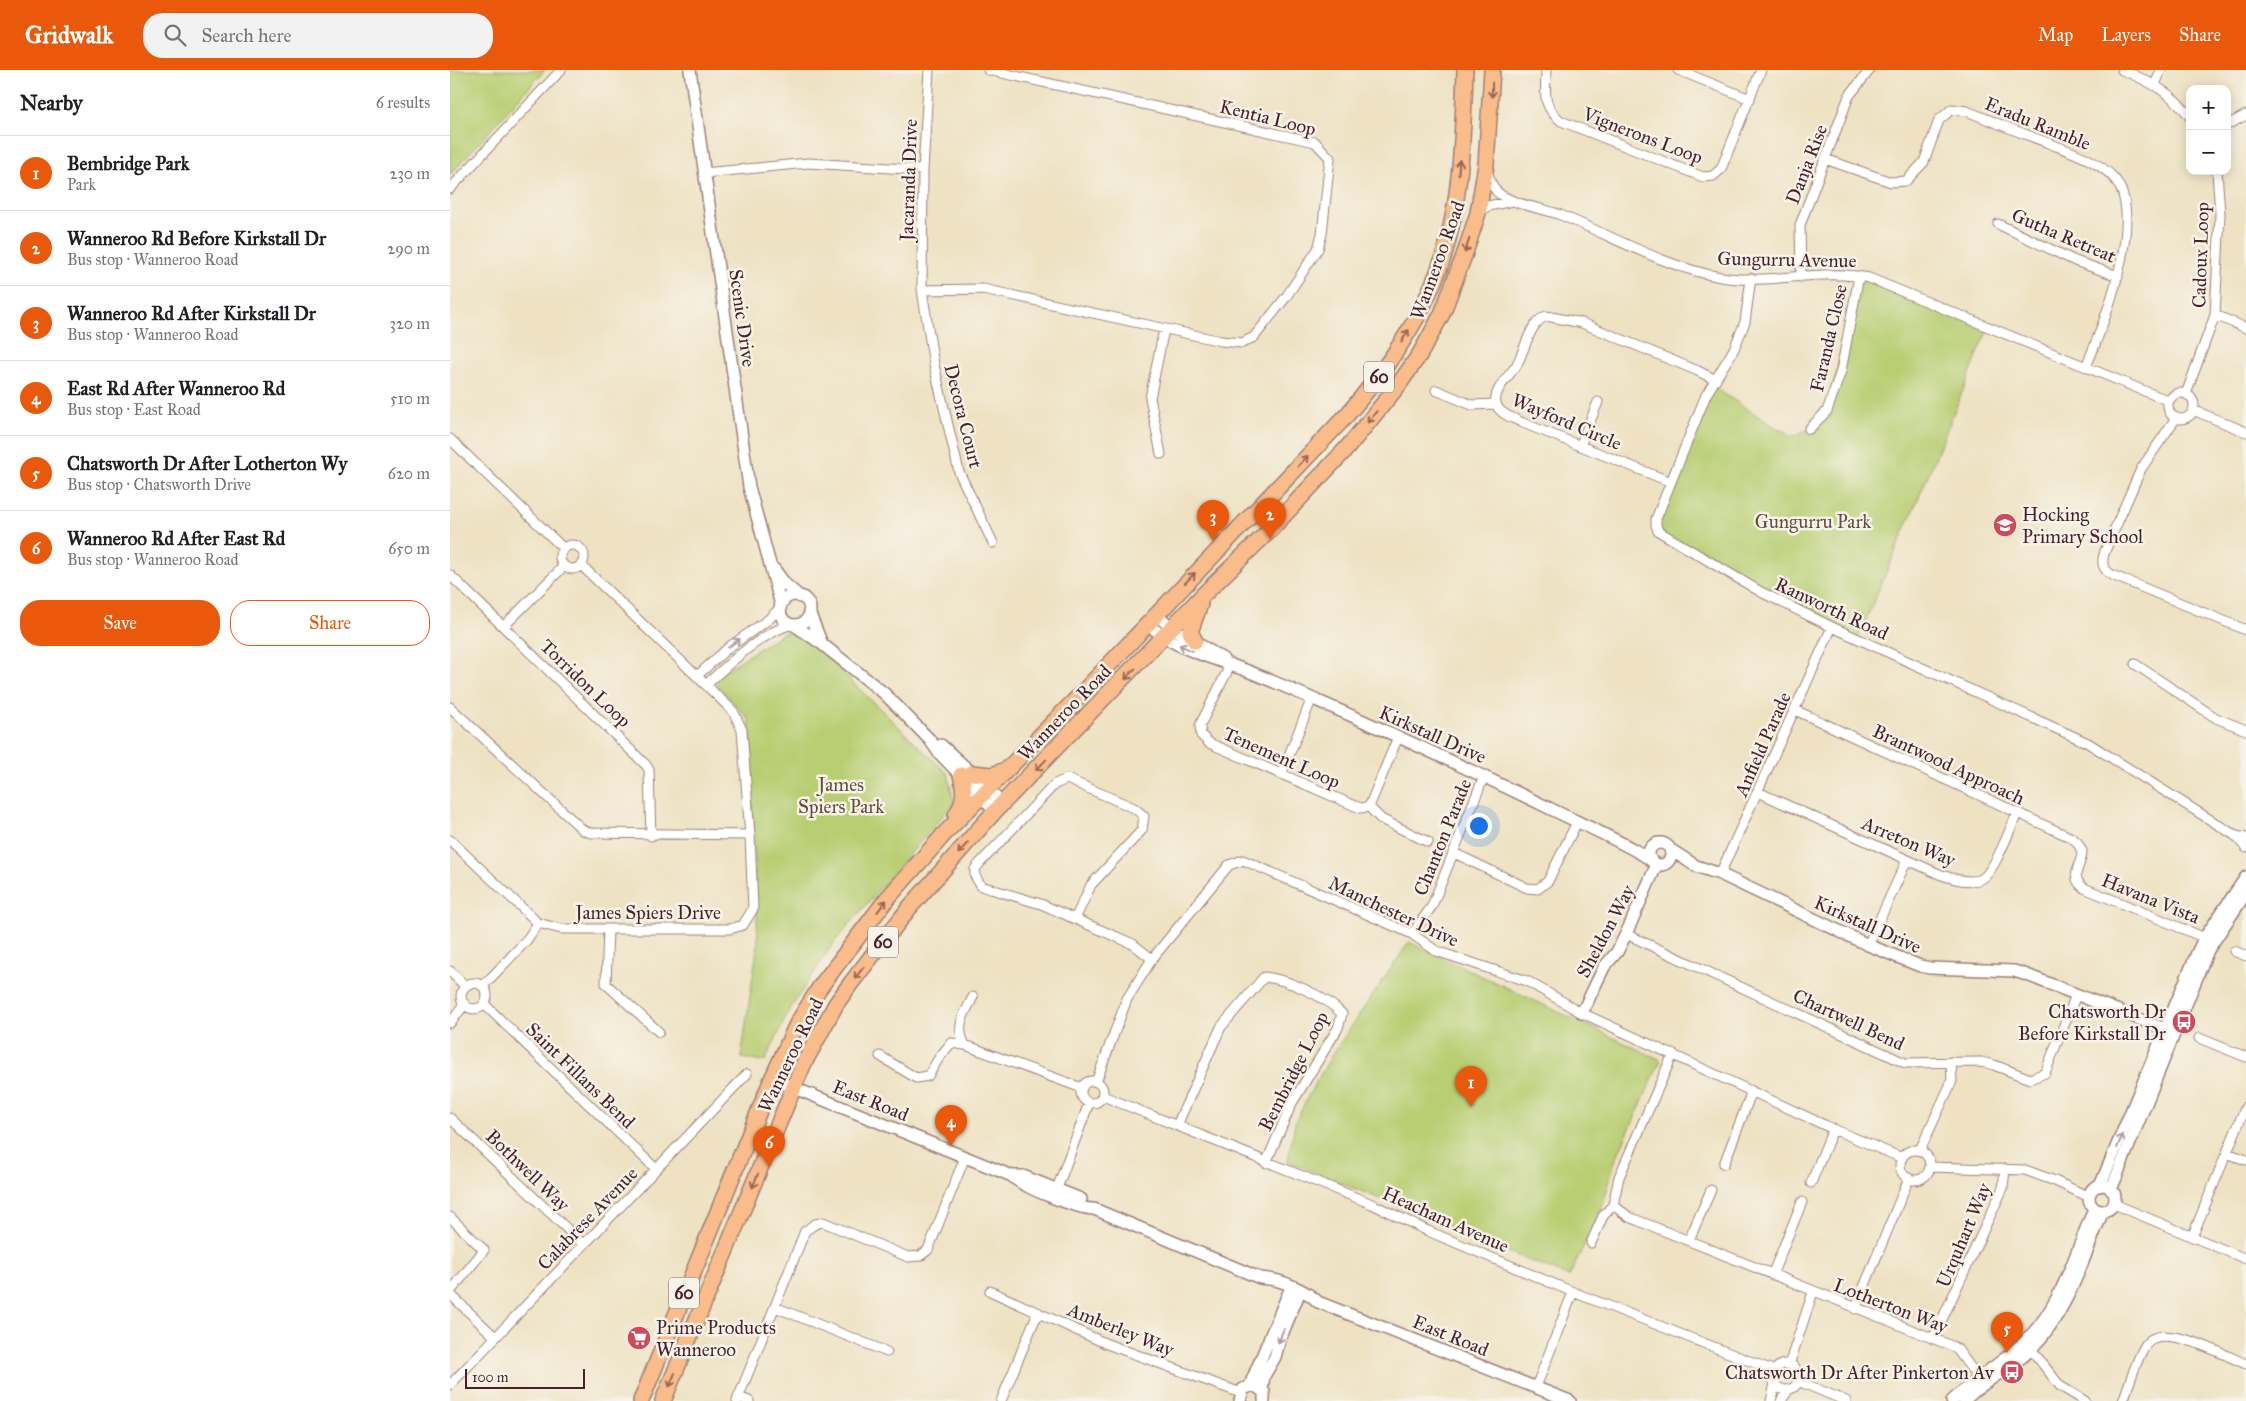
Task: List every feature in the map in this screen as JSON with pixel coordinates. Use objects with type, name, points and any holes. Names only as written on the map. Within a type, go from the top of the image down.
[{"type":"highway","name":"Wanneroo Road","points":[[641,1401],[772,1079],[797,1024],[820,987],[886,900],[946,832],[1084,692],[1347,414],[1384,371],[1404,339],[1434,283],[1450,227],[1458,188],[1465,70]]},
{"type":"highway","name":"Wanneroo Road","points":[[663,1401],[814,1042],[836,1004],[851,983],[910,907],[998,808],[1205,593],[1270,530],[1347,448],[1420,354],[1442,314],[1478,213],[1486,165],[1492,70]]},
{"type":"highway","points":[[1195,641],[1190,632],[1205,593]]},
{"type":"highway","points":[[946,832],[963,802],[966,774],[993,776],[1008,768]]},
{"type":"highway","name":"60","points":[[662,1351],[674,1332],[700,1270],[705,1265],[710,1266],[716,1276]]},
{"type":"street","points":[[450,189],[562,70]]},
{"type":"street","name":"Scenic Drive","points":[[690,70],[749,487],[781,606]]},
{"type":"street","name":"Jacaranda Drive","points":[[922,290],[923,170],[929,70]]},
{"type":"street","name":"Kentia Loop","points":[[922,290],[983,289],[1221,341],[1242,343],[1254,337],[1286,297],[1318,249],[1322,234],[1330,158],[1316,142],[988,70]]},
{"type":"street","name":"Vignerons Loop","points":[[1546,70],[1545,102],[1551,113],[1561,121],[1703,177],[1713,176],[1721,169],[1762,70]]},
{"type":"street","points":[[1678,70],[1750,99]]},
{"type":"street","points":[[2122,70],[2155,84],[2186,112]]},
{"type":"street","points":[[2155,84],[2161,70]]},
{"type":"street","name":"Danja Rise","points":[[1801,277],[1800,225],[1849,96],[1869,71]]},
{"type":"street","name":"Eradu Ramble","points":[[1825,159],[1891,182],[1906,181],[1924,162],[1939,120],[1952,108],[1967,111],[2086,158],[2113,178],[2123,196],[2126,229],[2118,276],[2104,325],[2086,367]]},
{"type":"street","points":[[2231,123],[2246,116]]},
{"type":"street","points":[[704,174],[808,163],[923,170]]},
{"type":"street","name":"Gungurru Avenue","points":[[1486,165],[1492,186],[1498,193],[1513,201],[1556,214],[1679,265],[1722,277],[1801,277],[1846,274],[1869,278],[2169,401]]},
{"type":"street","name":"Cadoux Loop","points":[[2186,394],[2215,315],[2220,214],[2216,175]]},
{"type":"street","name":"Gungurru Avenue","points":[[1478,213],[1488,206],[1513,201]]},
{"type":"street","name":"Gutha Retreat","points":[[1998,224],[2075,260],[2118,276]]},
{"type":"street","name":"Faranda Close","points":[[1809,429],[1827,411],[1841,371],[1859,276]]},
{"type":"street","name":"Ranworth Road","points":[[1751,278],[1745,322],[1734,350],[1702,406],[1656,519],[1658,531],[1761,592],[1832,627],[2088,743],[2236,836],[2246,848]]},
{"type":"street","name":"Decora Court","points":[[922,290],[934,365],[959,472],[993,543]]},
{"type":"street","points":[[2215,315],[2246,328]]},
{"type":"street","name":"Wayford Circle","points":[[1671,482],[1523,423],[1502,412],[1496,404],[1496,395],[1517,364],[1536,323],[1546,316],[1582,323],[1716,380]]},
{"type":"street","points":[[1161,454],[1150,398],[1164,328]]},
{"type":"street","points":[[1436,390],[1472,405],[1496,404]]},
{"type":"street","points":[[2186,394],[2192,400],[2193,410],[2188,417],[2176,418],[2169,412],[2169,401],[2175,395],[2186,394]]},
{"type":"street","points":[[1580,446],[1598,402]]},
{"type":"street","points":[[2193,410],[2246,432]]},
{"type":"street","points":[[2176,418],[2141,469],[2105,551],[2102,559],[2104,567],[2112,576],[2246,630]]},
{"type":"street","points":[[450,439],[564,549]]},
{"type":"street","points":[[571,546],[581,549],[584,556],[581,565],[573,569],[564,566],[561,557],[564,549],[571,546]]},
{"type":"street","name":"James Spiers Drive","points":[[538,924],[562,929],[730,929],[743,925],[752,909],[750,835],[742,730],[733,711],[581,565]]},
{"type":"street","points":[[504,626],[564,566]]},
{"type":"street","name":"Scenic Drive","points":[[772,568],[784,584],[800,597]]},
{"type":"street","name":"Torridon Loop","points":[[450,575],[646,765],[649,770],[651,836]]},
{"type":"street","points":[[698,676],[729,647],[769,619],[789,597],[800,597],[807,603],[822,644]]},
{"type":"street","points":[[781,606],[783,619],[822,644],[885,694],[930,740],[944,747],[998,808]]},
{"type":"street","points":[[707,684],[737,656],[777,630],[804,622],[809,612]]},
{"type":"street","name":"Kirkstall Drive","points":[[1152,619],[1168,633],[1206,657],[1230,664],[1312,698],[1484,776],[1577,822],[1619,840],[1657,862],[1696,866],[1720,874],[1868,945],[1920,966],[2014,971],[2171,1031]]},
{"type":"street","name":"Anfield Parade","points":[[1720,874],[1832,627]]},
{"type":"street","name":"Kirkstall Drive","points":[[1168,633],[1195,641],[1230,664]]},
{"type":"street","name":"Tenement Loop","points":[[1230,664],[1200,725],[1201,735],[1210,743],[1282,775],[1360,808],[1369,807],[1381,819],[1428,842]]},
{"type":"street","points":[[2135,664],[2216,718],[2246,730]]},
{"type":"street","points":[[1282,775],[1312,698]]},
{"type":"street","points":[[450,706],[583,830],[591,833],[651,836],[750,835]]},
{"type":"street","name":"Brantwood Approach","points":[[1795,710],[2072,838],[2080,846],[2082,855]]},
{"type":"street","points":[[1369,807],[1398,737]]},
{"type":"street","name":"Chanton Parade","points":[[1412,934],[1432,906],[1484,776]]},
{"type":"street","points":[[1075,919],[1091,885],[1142,830],[1144,816],[1134,808],[1067,779],[1055,784],[980,863],[975,869],[975,876],[981,886],[992,891],[1041,904],[1075,919],[1133,944],[1152,959]]},
{"type":"street","name":"Arreton Way","points":[[1758,792],[1906,860],[1951,878],[1977,880],[1983,878],[1991,870],[2017,814]]},
{"type":"street","points":[[1454,853],[1528,888],[1538,889],[1546,885],[1577,822]]},
{"type":"street","name":"Ranworth Road","points":[[2236,836],[2246,838]]},
{"type":"street","points":[[450,840],[538,924],[526,940],[483,986]]},
{"type":"street","name":"Kirkstall Drive","points":[[1619,840],[1653,845]]},
{"type":"street","points":[[1663,843],[1670,850],[1670,857],[1657,862],[1649,851],[1653,845],[1663,843]]},
{"type":"street","name":"Kirkstall Drive","points":[[1670,850],[1696,866]]},
{"type":"street","name":"Havana Vista","points":[[2082,855],[2075,874],[2078,882],[2084,888],[2209,939]]},
{"type":"street","name":"Manchester Drive","points":[[1096,1082],[1127,999],[1152,959],[1229,865],[1243,860],[1412,934],[1436,951],[1526,981],[1582,1013],[1833,1129],[1902,1158]]},
{"type":"street","points":[[1868,945],[1906,860]]},
{"type":"street","name":"Sheldon Way","points":[[1582,1013],[1604,967],[1617,952],[1626,934],[1657,862]]},
{"type":"street","points":[[2106,1188],[2209,939],[2246,877]]},
{"type":"street","points":[[2209,939],[2246,893]]},
{"type":"street","points":[[608,930],[606,984],[659,1032]]},
{"type":"street","name":"Chartwell Bend","points":[[1626,934],[1905,1063],[1981,1062],[2030,1079],[2045,1073],[2076,995]]},
{"type":"street","points":[[2234,951],[2246,956]]},
{"type":"street","points":[[450,971],[465,986]]},
{"type":"street","name":"Bembridge Loop","points":[[1177,1125],[1221,1027],[1264,977],[1276,978],[1333,1003],[1342,1014],[1338,1028],[1292,1103],[1266,1163]]},
{"type":"street","points":[[473,983],[483,986],[487,994],[484,1004],[476,1008],[465,1004],[462,996],[465,986],[473,983]]},
{"type":"street","points":[[965,1045],[960,1034],[961,1023],[973,997]]},
{"type":"street","points":[[450,1023],[465,1004]]},
{"type":"street","name":"Saint Fillans Bend","points":[[484,1004],[656,1169]]},
{"type":"street","points":[[2199,1038],[2246,1058]]},
{"type":"street","points":[[880,1056],[916,1078],[928,1076],[951,1043],[965,1045],[1082,1088]]},
{"type":"street","points":[[1591,1243],[1603,1216],[1613,1205],[1619,1177],[1673,1054]]},
{"type":"street","points":[[1920,1150],[1952,1081],[1951,1062]]},
{"type":"street","name":"Calabrese Avenue","points":[[450,1385],[747,1074]]},
{"type":"street","name":"East Road","points":[[772,1079],[965,1158],[1012,1176],[1023,1176],[1055,1193],[1088,1202],[1094,1209],[1260,1278],[1268,1286],[1311,1295],[1318,1302],[1570,1401]]},
{"type":"street","points":[[1089,1082],[1096,1082],[1102,1086],[1103,1096],[1099,1102],[1089,1103],[1083,1099],[1082,1088],[1089,1082]]},
{"type":"street","points":[[1724,1164],[1752,1091]]},
{"type":"street","name":"Heacham Avenue","points":[[1103,1096],[1372,1204],[1436,1234],[1573,1292],[1775,1371]]},
{"type":"street","points":[[1055,1193],[1089,1103]]},
{"type":"street","points":[[2192,1237],[2246,1106]]},
{"type":"street","name":"Bothwell Way","points":[[450,1118],[584,1245]]},
{"type":"street","points":[[1811,1183],[1833,1129]]},
{"type":"street","points":[[1910,1150],[1920,1150],[1929,1157],[1930,1168],[1924,1177],[1919,1179],[1909,1178],[1901,1168],[1902,1158],[1910,1150]]},
{"type":"street","points":[[2227,1153],[2246,1160]]},
{"type":"street","points":[[749,1401],[738,1399],[805,1231],[815,1224],[823,1222],[908,1256],[920,1256],[928,1250],[965,1158]]},
{"type":"street","points":[[1930,1168],[2025,1170],[2055,1181],[2089,1197]]},
{"type":"street","name":"Urquhart Way","points":[[1933,1339],[2003,1188],[2005,1169]]},
{"type":"street","points":[[1854,1309],[1909,1178]]},
{"type":"street","points":[[2099,1210],[2091,1205],[2089,1197],[2093,1189],[2106,1188]]},
{"type":"street","points":[[2106,1188],[2115,1198],[2114,1204]]},
{"type":"street","points":[[1689,1240],[1711,1190]]},
{"type":"street","points":[[1772,1275],[1802,1202]]},
{"type":"street","points":[[1952,1401],[1981,1381],[2016,1362],[2061,1310],[2099,1210],[2114,1204],[2246,1259]]},
{"type":"street","name":"Lotherton Way","points":[[1613,1205],[1629,1217],[1957,1350],[1981,1381]]},
{"type":"street","points":[[450,1219],[484,1250],[450,1293],[495,1337]]},
{"type":"street","name":"Amberley Way","points":[[990,1291],[1107,1344],[1244,1393]]},
{"type":"street","points":[[1264,1401],[1265,1396],[1262,1389],[1264,1376],[1275,1357],[1294,1292]]},
{"type":"street","points":[[1244,1393],[1294,1292]]},
{"type":"street","points":[[1536,1387],[1573,1292]]},
{"type":"street","points":[[1789,1365],[1813,1292]]},
{"type":"street","points":[[774,1307],[887,1352]]},
{"type":"street","points":[[1001,1401],[1038,1312]]},
{"type":"street","points":[[2123,1401],[2146,1342],[2158,1336],[2176,1336],[2246,1364]]},
{"type":"street","points":[[2028,1346],[2060,1386],[2085,1401]]},
{"type":"street","points":[[1771,1401],[1775,1384],[1775,1371],[1780,1366],[1789,1365],[1798,1373],[1798,1382],[1781,1401]]},
{"type":"street","points":[[1964,1401],[1981,1381]]},
{"type":"street","points":[[1798,1382],[1846,1401]]},
{"type":"street","points":[[1775,1384],[1780,1388],[1789,1390]]},
{"type":"street","points":[[1244,1393],[1262,1389]]},
{"type":"green space","points":[[450,70],[545,70],[450,175]]},
{"type":"green space","name":"Gungurru Park","points":[[1859,276],[1989,327],[1858,638],[1761,592],[1663,535],[1656,519],[1712,386],[1775,427],[1794,436],[1809,429],[1827,411]]},
{"type":"green space","name":"James Spiers Park","points":[[795,632],[807,639],[948,774],[954,803],[835,941],[790,1009],[765,1061],[741,1058],[758,942],[749,720],[712,679],[783,633]]},
{"type":"green space","points":[[1409,942],[1661,1060],[1615,1161],[1603,1205],[1569,1277],[1288,1161],[1295,1123],[1311,1091],[1332,1055]]},
{"type":"place","name":"Hocking Primary School","points":[[2005,525]]},
{"type":"place","name":"Wanneroo Rd Before Kirkstall Dr","points":[[1270,539]]},
{"type":"place","name":"Wanneroo Rd After Kirkstall Dr","points":[[1213,541]]},
{"type":"place","name":"Chatsworth Dr Before Kirkstall Dr","points":[[2184,1022]]},
{"type":"place","name":"Bembridge Park","points":[[1471,1107]]},
{"type":"place","name":"East Rd After Wanneroo Rd","points":[[951,1146]]},
{"type":"place","name":"Wanneroo Rd After East Rd","points":[[769,1167]]},
{"type":"place","name":"Prime Products Wanneroo","points":[[639,1338]]},
{"type":"place","name":"Chatsworth Dr After Lotherton Wy","points":[[2007,1353]]},
{"type":"place","name":"Chatsworth Dr After Pinkerton Av","points":[[2012,1372]]}]
